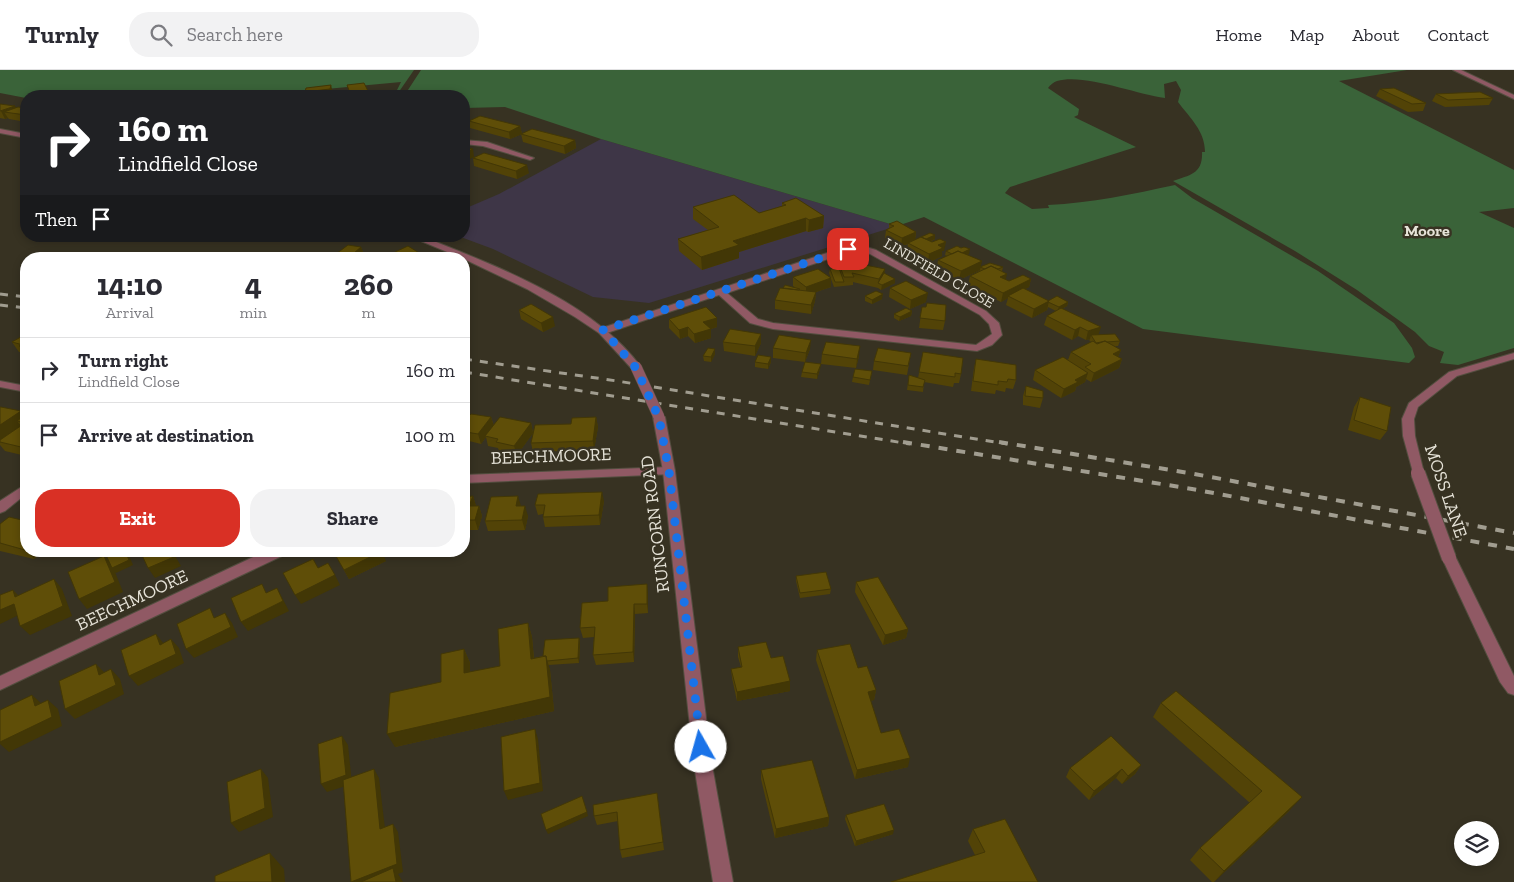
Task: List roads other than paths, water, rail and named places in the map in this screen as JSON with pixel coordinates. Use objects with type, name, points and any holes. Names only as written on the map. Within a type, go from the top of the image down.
[{"type":"street","points":[[1456,70],[1514,96]]},
{"type":"street","points":[[0,131],[20,135]]},
{"type":"street","points":[[470,143],[484,144],[530,158]]},
{"type":"street","name":"RUNCORN ROAD","points":[[428,242],[453,252]]},
{"type":"street","name":"LINDFIELD CLOSE","points":[[603,330],[848,249],[860,248],[873,252],[983,313],[994,323],[997,334],[988,343],[977,348],[773,326],[754,321],[721,292]]},
{"type":"street","name":"RUNCORN ROAD","points":[[470,260],[530,288],[603,330],[636,368],[659,418],[669,471],[703,765],[723,882]]},
{"type":"street","name":"MOSS LANE","points":[[1514,356],[1453,374],[1413,405],[1408,419],[1409,436],[1418,473],[1449,558],[1506,677],[1514,688]]},
{"type":"street","points":[[0,384],[20,388]]},
{"type":"street","name":"BEECHMOORE","points":[[470,479],[669,471]]},
{"type":"street","points":[[0,508],[20,493]]},
{"type":"street","name":"BEECHMOORE","points":[[0,683],[267,557]]},
{"type":"railway","points":[[0,294],[20,296]]},
{"type":"railway","points":[[0,305],[20,307]]},
{"type":"railway","points":[[470,360],[617,381],[1007,444]]},
{"type":"railway","points":[[470,373],[910,444]]},
{"type":"railway","points":[[903,442],[1192,489],[1514,549]]},
{"type":"railway","points":[[999,442],[1189,473],[1514,533]]},
{"type":"district","name":"Moore","points":[[1427,230]]}]
